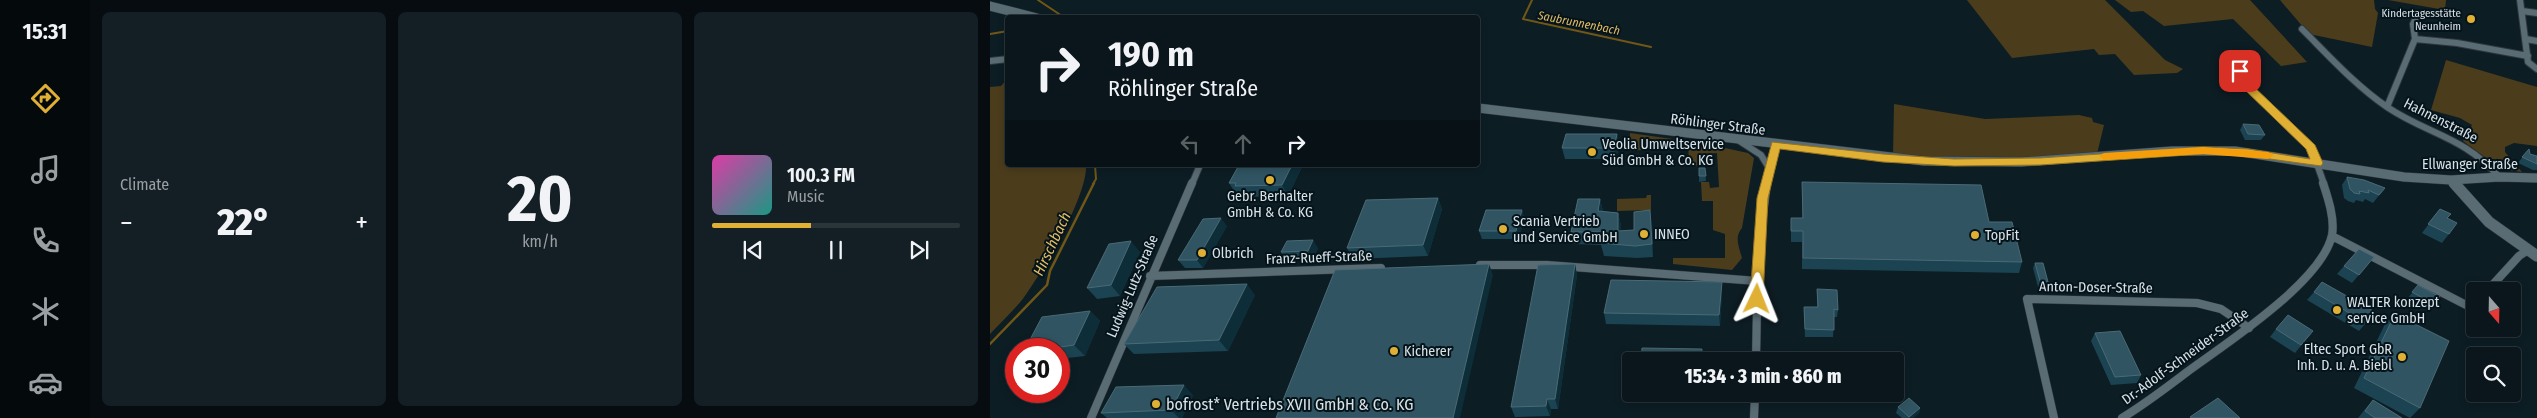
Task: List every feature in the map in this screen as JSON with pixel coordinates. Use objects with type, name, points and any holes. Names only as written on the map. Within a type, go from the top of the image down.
[{"type":"street","points":[[2520,0],[2528,62],[2537,69]]},
{"type":"street","points":[[990,6],[1025,15]]},
{"type":"street","points":[[2522,11],[2537,13]]},
{"type":"street","points":[[2387,107],[2415,39],[2413,24],[2415,20]]},
{"type":"street","name":"Hahnenstraße","points":[[2302,29],[2340,67],[2387,107],[2406,119],[2471,148],[2487,161],[2499,177]]},
{"type":"street","points":[[2526,38],[2537,41]]},
{"type":"street","points":[[2415,39],[2457,43],[2528,56]]},
{"type":"street","points":[[990,61],[1005,59]]},
{"type":"street","points":[[2240,71],[2248,86],[2311,147],[2333,224],[2332,236],[2466,305]]},
{"type":"street","name":"Röhlinger Straße","points":[[1480,108],[1883,158],[1954,163],[2030,162],[2203,151],[2248,152],[2404,177]]},
{"type":"street","points":[[1738,140],[1742,145],[1762,154],[1769,168]]},
{"type":"street","points":[[1756,352],[1760,220],[1769,168],[1776,145]]},
{"type":"street","name":"Ludwig-Lutz-Straße","points":[[1091,418],[1150,276],[1199,167]]},
{"type":"street","name":"Ellwanger Straße","points":[[2404,177],[2451,180],[2499,177],[2537,178]]},
{"type":"street","points":[[2451,180],[2489,222],[2537,256]]},
{"type":"street","name":"Dr.-Adolf-Schneider-Straße","points":[[2122,418],[2249,328],[2309,272],[2325,254],[2332,236]]},
{"type":"street","points":[[2495,282],[2519,256],[2528,250]]},
{"type":"street","points":[[1474,265],[1546,264],[1757,281]]},
{"type":"street","name":"Franz-Rueff-Straße","points":[[1150,276],[1395,268]]},
{"type":"street","name":"Anton-Doser-Straße","points":[[2054,418],[2027,299],[2197,303],[2221,309],[2249,328]]},
{"type":"street","points":[[1754,418],[1755,402]]},
{"type":"shaded area","points":[[1967,0],[2105,0],[2165,60],[2183,69],[2177,73],[2134,75],[2115,54],[2099,55],[2094,49],[2012,58]]},
{"type":"shaded area","points":[[2115,0],[2250,0],[2307,62],[2281,66],[2233,19],[2164,26],[2143,11],[2131,12]]},
{"type":"shaded area","points":[[2280,0],[2374,0],[2375,9],[2378,13],[2372,47],[2309,34]]},
{"type":"shaded area","points":[[2388,0],[2446,0],[2445,10]]},
{"type":"shaded area","points":[[2446,60],[2537,87],[2537,146],[2514,143],[2505,147],[2505,152],[2522,172],[2501,169],[2463,141],[2472,125],[2460,118],[2431,110]]},
{"type":"shaded area","points":[[1005,81],[1005,167],[1086,167],[1085,179],[1080,196],[1051,254],[1022,300],[990,334],[990,87],[1001,86]]},
{"type":"shaded area","points":[[1894,104],[1985,119],[2079,115],[2092,118],[2093,122],[2104,125],[2097,154],[2008,160],[1893,156]]},
{"type":"shaded area","points":[[1630,133],[1680,140],[1681,147],[1629,151]]},
{"type":"shaded area","points":[[1688,140],[1748,153],[1754,158],[1742,228],[1738,235],[1742,258],[1732,270],[1673,264],[1673,258],[1725,258],[1725,234],[1713,230],[1713,201],[1702,201],[1701,182],[1709,182],[1710,188],[1719,187],[1717,153],[1704,154],[1704,165],[1689,166]]},
{"type":"shaded area","points":[[1647,195],[1651,195],[1651,210],[1617,211],[1617,199],[1646,198]]},
{"type":"building","points":[[2243,124],[2259,125],[2265,135],[2248,134]]},
{"type":"building","points":[[1566,134],[1617,134],[1614,148],[1562,148]]},
{"type":"building","points":[[2529,149],[2530,154],[2537,156],[2537,164],[2522,157]]},
{"type":"building","points":[[1238,167],[1291,167],[1282,185],[1235,186],[1236,183],[1229,183]]},
{"type":"building","points":[[1699,168],[1705,168],[1706,176],[1699,176]]},
{"type":"building","points":[[2347,177],[2364,180],[2385,188],[2379,195],[2368,190],[2369,193],[2359,191],[2360,194],[2354,193],[2350,189]]},
{"type":"building","points":[[1802,182],[1981,185],[1989,222],[2012,222],[2022,262],[1803,258],[1803,231],[1791,231],[1791,218],[1803,218]]},
{"type":"building","points":[[1438,198],[1423,245],[1347,248],[1366,200]]},
{"type":"building","points":[[1578,199],[1600,199],[1598,211],[1618,213],[1618,231],[1634,230],[1634,212],[1650,210],[1652,244],[1635,246],[1601,243],[1604,232],[1571,232]]},
{"type":"building","points":[[2440,209],[2451,214],[2447,218],[2457,223],[2449,234],[2428,224]]},
{"type":"building","points":[[1486,210],[1522,210],[1516,231],[1479,231]]},
{"type":"building","points":[[1221,218],[1197,260],[1178,260],[1203,219]]},
{"type":"building","points":[[1313,240],[1308,251],[1281,252],[1287,241]]},
{"type":"building","points":[[1131,241],[1111,285],[1087,288],[1109,244]]},
{"type":"building","points":[[2359,249],[2374,257],[2359,275],[2344,266]]},
{"type":"building","points":[[2035,263],[2043,263],[2048,282],[2040,281]]},
{"type":"building","name":"Kicherer","points":[[1489,264],[1453,418],[1276,418],[1335,270]]},
{"type":"building","points":[[1575,264],[1555,399],[1547,399],[1546,406],[1511,407],[1538,265]]},
{"type":"building","points":[[1611,280],[1722,282],[1719,315],[1604,313]]},
{"type":"building","points":[[2322,282],[2375,312],[2366,323],[2314,292]]},
{"type":"building","points":[[1247,284],[1219,340],[1124,344],[1157,287]]},
{"type":"building","points":[[2418,285],[2440,297],[2435,305],[2412,292]]},
{"type":"building","points":[[1817,289],[1837,290],[1838,310],[1834,309],[1834,330],[1805,329],[1804,307],[1818,307]]},
{"type":"building","points":[[1090,311],[1074,345],[1070,346],[1070,338],[1031,338],[1042,317]]},
{"type":"building","points":[[2395,314],[2449,341],[2420,408],[2364,378]]},
{"type":"building","points":[[2288,315],[2313,331],[2301,345],[2276,329]]},
{"type":"building","points":[[2120,331],[2141,375],[2115,377],[2095,333]]},
{"type":"building","points":[[1642,348],[1702,349],[1702,352],[1642,352]]},
{"type":"building","points":[[1184,385],[1171,410],[1101,413],[1116,387]]},
{"type":"building","points":[[1909,398],[1920,408],[1909,417],[1898,407]]},
{"type":"building","points":[[2218,398],[2240,418],[2190,417]]},
{"type":"building","points":[[2373,400],[2402,418],[2375,418],[2365,411]]},
{"type":"waterway","points":[[1038,0],[1060,15]]},
{"type":"waterway","name":"Saubrunnenbach","points":[[1532,0],[1523,19],[1651,47]]},
{"type":"waterway","name":"Hirschbach","points":[[990,34],[1005,32]]},
{"type":"waterway","name":"Hirschbach","points":[[1093,184],[1096,179],[1095,167]]},
{"type":"waterway","name":"Hirschbach","points":[[990,344],[1047,285],[1050,271],[1094,183]]},
{"type":"slow traffic","points":[[2104,156],[2203,151],[2235,151],[2268,155]]},
{"type":"place","name":"Kindertagesstätte Neunheim","points":[[2471,19]]},
{"type":"place","name":"Veolia Umweltservice Süd GmbH & Co. KG","points":[[1592,152]]},
{"type":"place","name":"Gebr. Berhalter GmbH & Co. KG","points":[[1270,180]]},
{"type":"place","name":"Scania Vertrieb und Service GmbH","points":[[1503,229]]},
{"type":"place","name":"INNEO","points":[[1644,234]]},
{"type":"place","name":"TopFit","points":[[1975,235]]},
{"type":"place","name":"Olbrich","points":[[1202,253]]},
{"type":"place","name":"WALTER konzept service GmbH","points":[[2337,310]]},
{"type":"place","name":"Kicherer","points":[[1394,351]]},
{"type":"place","name":"Eltec Sport GbR Inh. D. u. A. Biebl","points":[[2402,357]]},
{"type":"place","name":"bofrost* Vertriebs XVII GmbH & Co. KG","points":[[1156,404]]},
{"type":"route","points":[[1757,299],[1762,198],[1776,145],[1883,158],[1954,163],[2040,161],[2157,152],[2203,151],[2248,152],[2317,163],[2311,147],[2248,86],[2240,71]]}]
